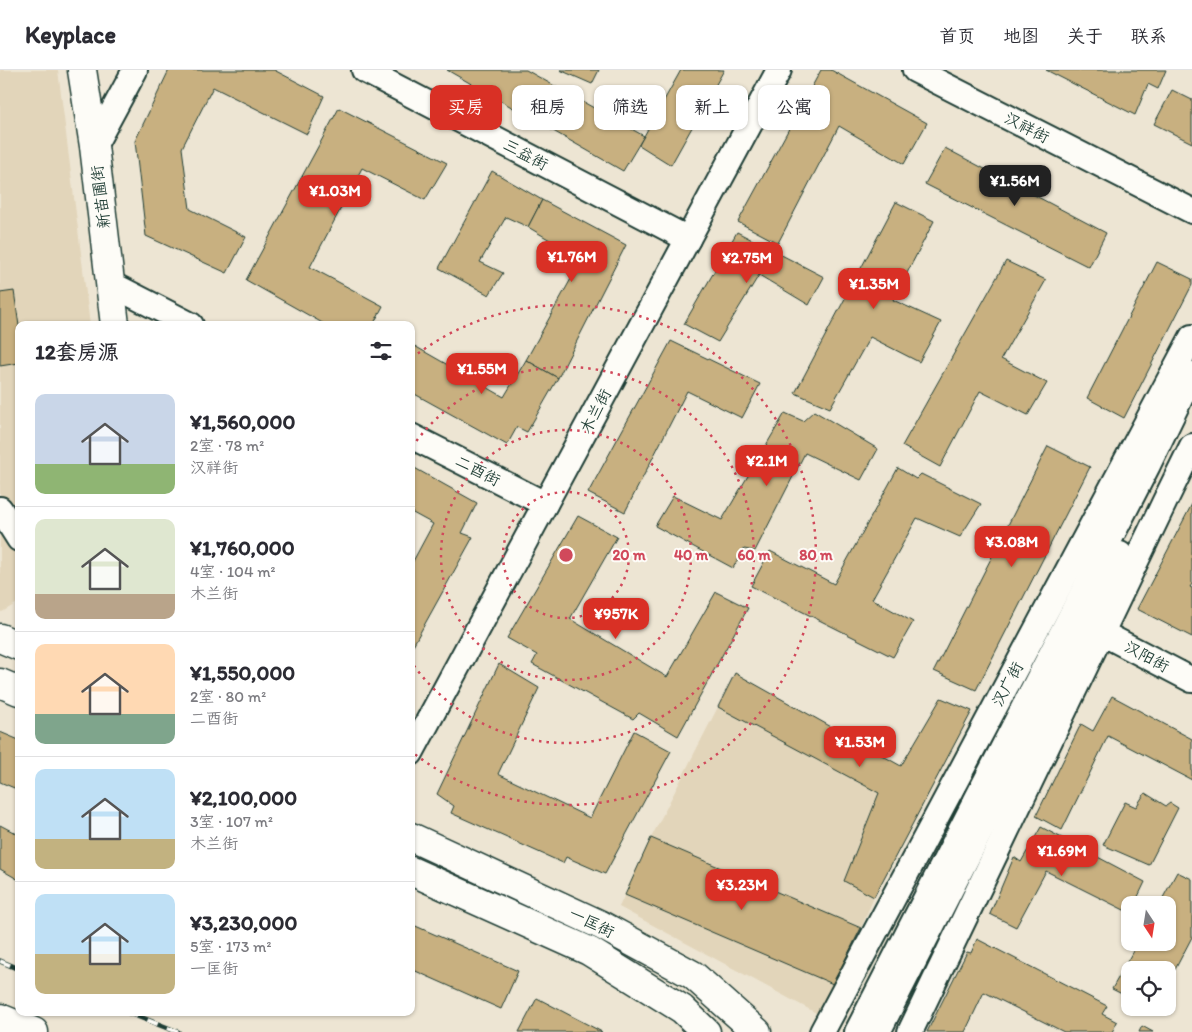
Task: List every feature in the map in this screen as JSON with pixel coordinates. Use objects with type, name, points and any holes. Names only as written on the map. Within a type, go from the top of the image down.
[{"type":"main road","name":"新苗圃街","points":[[82,70],[120,289],[132,321]]},
{"type":"main road","name":"新苗圃街","points":[[101,70],[108,120],[120,289],[116,321]]},
{"type":"main road","points":[[0,638],[15,644]]},
{"type":"main road","points":[[0,683],[15,689]]},
{"type":"main road","name":"一匡街","points":[[415,839],[601,925],[693,975],[757,1032]]},
{"type":"main road","name":"一匡街","points":[[415,873],[589,951],[682,1009],[706,1032]]},
{"type":"main road","points":[[0,1018],[34,1032]]},
{"type":"street","points":[[94,146],[135,70]]},
{"type":"street","name":"三益街","points":[[364,70],[688,239]]},
{"type":"street","name":"木兰街","points":[[415,746],[779,70]]},
{"type":"street","name":"汉祥街","points":[[915,70],[1192,211]]},
{"type":"street","points":[[120,289],[184,321]]},
{"type":"street","name":"汉广街","points":[[822,1032],[1192,336]]},
{"type":"street","name":"汉广街","points":[[857,1032],[1192,374]]},
{"type":"street","points":[[878,1032],[1077,642],[1192,404]]},
{"type":"street","name":"二酉街","points":[[415,438],[545,504]]},
{"type":"street","points":[[910,1032],[1192,446]]},
{"type":"street","points":[[0,509],[15,533]]},
{"type":"street","name":"汉阳街","points":[[1102,633],[1192,680]]},
{"type":"shaded area","points":[[0,70],[58,70],[89,321],[15,321],[15,604],[2,612],[0,611]]},
{"type":"shaded area","points":[[718,707],[879,793],[844,881],[874,897],[861,928],[818,1014],[619,907],[651,838]]},
{"type":"building","points":[[169,70],[274,70],[324,96],[307,134],[213,87],[182,148],[190,209],[246,237],[227,273],[146,236],[135,141]]},
{"type":"building","points":[[447,70],[526,70],[553,85],[512,85],[512,107],[502,102],[502,85],[473,85]]},
{"type":"building","points":[[560,70],[599,70],[592,84]]},
{"type":"building","points":[[681,70],[724,70],[716,85],[676,85],[676,130],[691,130],[671,165],[639,145],[647,130],[666,130],[666,97]]},
{"type":"building","points":[[821,70],[831,70],[927,123],[904,164],[839,126],[778,243],[738,222],[788,130],[830,130],[830,85],[813,85]]},
{"type":"building","points":[[1046,70],[1166,70],[1158,89],[1148,84],[1135,115]]},
{"type":"building","points":[[1172,90],[1192,100],[1192,143],[1154,124]]},
{"type":"building","points":[[584,102],[594,108],[594,130],[633,130],[644,136],[623,171],[552,130],[584,130]]},
{"type":"building","points":[[339,108],[447,163],[425,200],[362,168],[310,267],[383,306],[375,321],[319,321],[246,280]]},
{"type":"building","points":[[945,148],[1106,233],[1089,267],[925,184]]},
{"type":"building","points":[[492,171],[542,200],[528,227],[506,217],[480,262],[503,273],[489,295],[439,268]]},
{"type":"building","points":[[542,200],[626,245],[558,378],[526,360],[582,259],[528,227]]},
{"type":"building","points":[[896,202],[934,221],[893,300],[941,322],[919,362],[870,337],[830,408],[795,393]]},
{"type":"building","points":[[737,232],[824,277],[809,305],[759,275],[718,342],[684,324]]},
{"type":"building","points":[[1006,261],[1046,280],[1001,359],[1047,383],[1028,415],[980,391],[940,467],[902,446]]},
{"type":"building","points":[[1157,262],[1192,279],[1192,285],[1124,418],[1087,398]]},
{"type":"building","points":[[14,291],[18,321],[15,321],[15,364],[0,366],[0,293]]},
{"type":"building","points":[[671,341],[760,384],[742,418],[687,391],[625,512],[588,493]]},
{"type":"building","points":[[415,346],[504,397],[526,360],[558,378],[527,432],[517,427],[507,445],[415,394]]},
{"type":"building","points":[[814,411],[878,449],[861,480],[805,453],[755,551],[744,549],[733,568],[655,526],[673,496],[722,520],[785,413],[803,421]]},
{"type":"building","points":[[1048,446],[1090,467],[976,690],[934,671]]},
{"type":"building","points":[[415,468],[477,503],[462,533],[473,537],[415,642],[415,558],[433,524],[415,514]]},
{"type":"building","points":[[898,468],[916,479],[921,474],[981,504],[960,537],[917,518],[872,599],[913,622],[893,657],[751,586],[770,551],[834,584]]},
{"type":"building","points":[[1192,504],[1192,584],[1190,587],[1192,588],[1192,637],[1137,609]]},
{"type":"building","points":[[578,516],[617,537],[570,619],[667,677],[716,592],[748,608],[678,736],[639,713],[633,719],[532,664],[537,655],[507,638]]},
{"type":"building","points":[[499,664],[539,688],[498,774],[590,818],[634,731],[671,751],[605,874],[566,857],[563,863],[451,813],[454,806],[437,794]]},
{"type":"building","points":[[735,673],[901,766],[941,698],[972,711],[874,897],[844,881],[879,793],[718,707]]},
{"type":"building","points":[[1112,696],[1192,739],[1192,780],[1108,736],[1062,830],[1036,816],[1081,724],[1093,731]]},
{"type":"building","points":[[0,732],[15,738],[15,788],[0,782]]},
{"type":"building","points":[[1145,793],[1166,806],[1170,803],[1178,808],[1149,865],[1103,845],[1125,802],[1136,807]]},
{"type":"building","points":[[0,825],[15,833],[15,878],[0,869]]},
{"type":"building","points":[[1041,827],[1145,882],[1138,896],[1121,896],[1121,908],[1046,871],[1016,927],[990,914],[1014,857],[1021,862]]},
{"type":"building","points":[[651,838],[861,928],[833,984],[625,895]]},
{"type":"building","points":[[1177,872],[1192,879],[1192,937],[1176,968],[1176,961],[1127,961],[1133,951],[1176,951],[1176,896],[1164,896]]},
{"type":"building","points":[[415,926],[518,971],[501,1009],[415,971]]},
{"type":"building","points":[[977,939],[1107,1006],[1102,1014],[1117,1022],[1112,1032],[1064,1032],[984,992],[965,1032],[927,1032],[967,952],[971,953]]},
{"type":"building","points":[[1121,973],[1121,994],[1112,989]]},
{"type":"building","points":[[537,998],[602,1032],[519,1032]]},
{"type":"building","points":[[1142,1026],[1153,1032],[1139,1032]]},
{"type":"railway","points":[[0,961],[15,967]]},
{"type":"railway","points":[[137,1016],[178,1032]]}]
